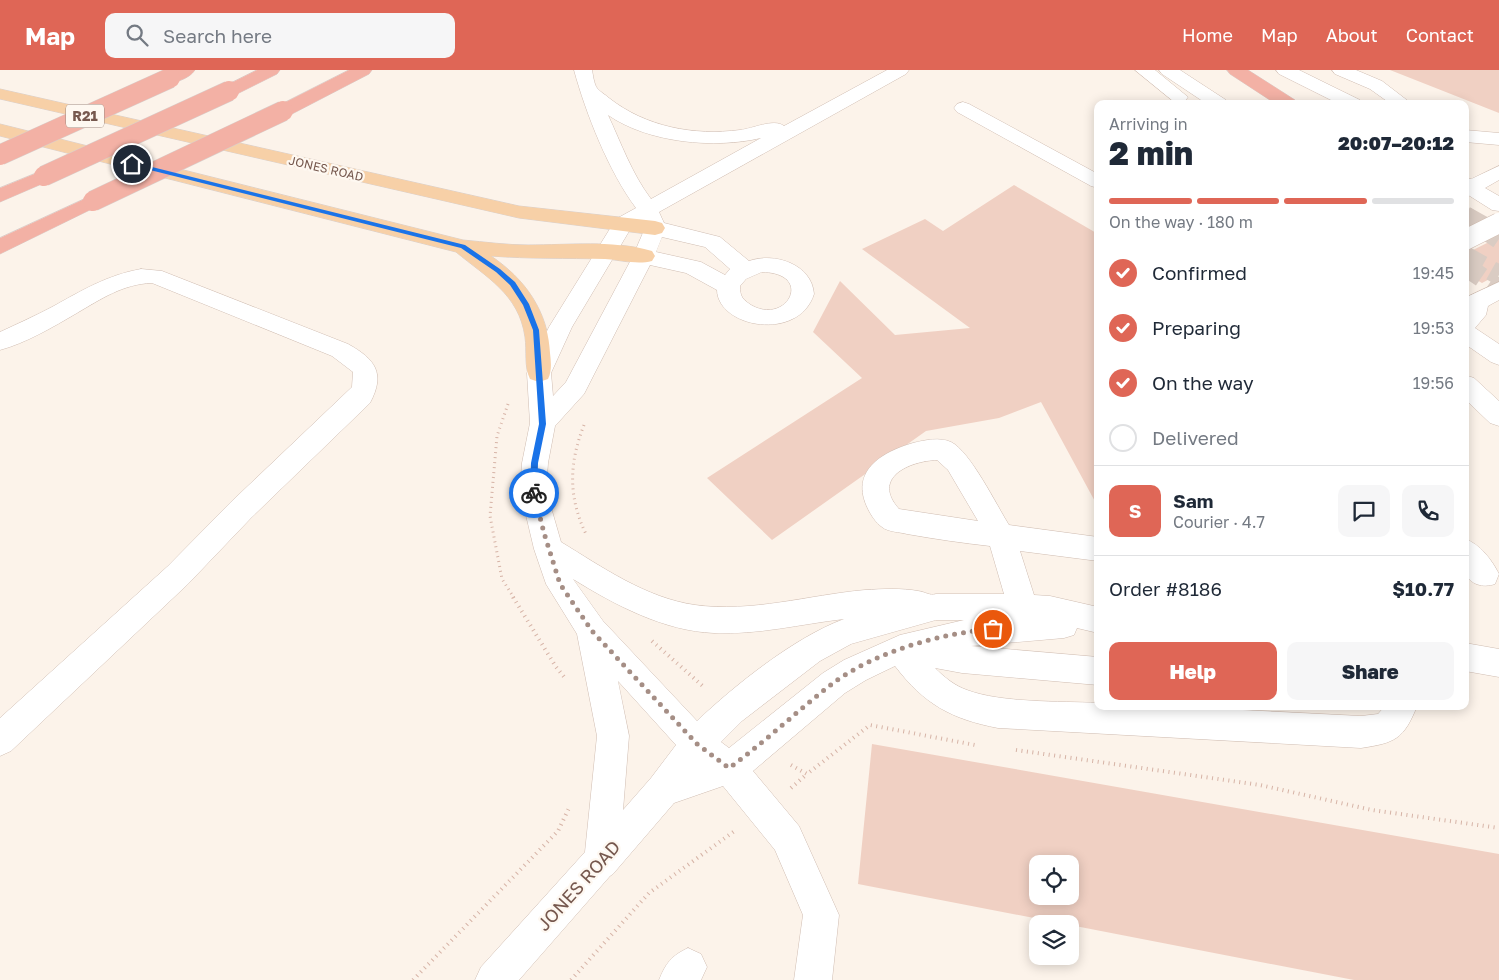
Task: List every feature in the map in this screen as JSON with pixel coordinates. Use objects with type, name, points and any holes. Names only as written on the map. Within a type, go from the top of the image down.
[{"type":"highway","name":"R21","points":[[0,196],[271,70]]},
{"type":"highway","points":[[0,247],[363,70]]},
{"type":"highway","points":[[1236,70],[1283,100]]},
{"type":"highway","name":"R21","points":[[0,155],[178,74]]},
{"type":"highway","points":[[0,255],[38,228]]},
{"type":"main road","name":"JONES ROAD","points":[[0,94],[519,212],[540,216],[623,224],[652,219]]},
{"type":"main road","points":[[0,130],[463,247],[525,252],[606,252],[644,256]]},
{"type":"main road","points":[[463,247],[498,270],[512,284],[526,304],[536,330],[539,373]]},
{"type":"street","points":[[583,70],[620,164],[652,219],[712,242],[738,264],[775,266],[789,270],[799,278],[804,289],[802,299],[794,309],[780,315],[764,317],[748,314],[736,307],[728,297],[728,286],[738,264]]},
{"type":"street","points":[[543,424],[574,388],[644,256],[652,219],[819,113],[900,70]]},
{"type":"street","points":[[1136,70],[1157,100]]},
{"type":"street","points":[[1144,70],[1183,100]]},
{"type":"street","points":[[1168,70],[1214,100]]},
{"type":"street","points":[[1285,70],[1346,100]]},
{"type":"street","points":[[1341,70],[1376,85],[1397,100]]},
{"type":"street","points":[[590,91],[627,118],[661,130],[697,136],[754,134],[819,113]]},
{"type":"street","points":[[963,108],[1094,180]]},
{"type":"street","points":[[1469,136],[1499,139]]},
{"type":"street","points":[[1469,186],[1499,172]]},
{"type":"street","points":[[1469,187],[1499,204]]},
{"type":"street","points":[[1469,238],[1499,223]]},
{"type":"street","points":[[623,224],[561,327],[539,373],[543,424],[534,463],[533,490],[548,549],[560,584],[592,631],[697,744],[729,768],[787,838],[821,915],[814,980]]},
{"type":"street","points":[[644,256],[693,267],[728,286]]},
{"type":"street","points":[[0,342],[112,283],[130,278],[154,276],[340,350],[356,359],[364,368],[367,384],[361,396],[242,510],[178,575],[0,740]]},
{"type":"street","points":[[1469,320],[1475,315],[1471,298],[1499,290]]},
{"type":"street","points":[[1469,335],[1499,356]]},
{"type":"street","points":[[1469,388],[1499,416]]},
{"type":"street","points":[[1023,607],[1001,536],[957,463],[943,450],[927,449],[905,455],[882,470],[875,487],[879,504],[891,519],[938,529],[1001,536],[1060,546],[1094,548]]},
{"type":"street","points":[[1060,546],[1094,540]]},
{"type":"street","points":[[548,549],[617,591],[679,614],[713,620],[746,619],[860,602],[894,601],[936,607],[1023,607],[1050,609],[1094,621]]},
{"type":"street","points":[[1469,556],[1485,576]]},
{"type":"street","name":"JONES ROAD","points":[[494,980],[601,862],[663,790],[697,744],[731,710],[809,651],[844,632],[936,607]]},
{"type":"street","points":[[663,790],[729,768],[760,746],[778,727],[834,683],[855,670],[906,647],[976,631],[1094,622]]},
{"type":"street","points":[[592,631],[613,736],[601,862]]},
{"type":"street","points":[[906,647],[962,659],[1094,671]]},
{"type":"street","points":[[906,647],[923,679],[950,700],[966,706],[998,713],[1361,732],[1387,727],[1395,722],[1400,710]]},
{"type":"street","points":[[1469,657],[1499,663]]},
{"type":"path","points":[[584,424],[573,456],[571,481],[578,519],[587,536]]},
{"type":"path","points":[[651,640],[731,710]]},
{"type":"path","points":[[571,980],[650,892],[764,811],[806,774],[870,724],[984,746]]},
{"type":"path","points":[[760,746],[806,774]]},
{"type":"path","points":[[1014,750],[1260,785],[1372,810],[1499,828]]},
{"type":"path","points":[[414,980],[558,831]]},
{"type":"building","points":[[1390,70],[1499,70],[1499,113]]},
{"type":"building","points":[[1014,185],[1094,232],[1094,500],[1041,402],[999,418],[926,431],[772,540],[707,478],[862,378],[813,332],[840,281],[895,335],[970,328],[862,249],[925,219],[943,231]]},
{"type":"building","points":[[1499,237],[1499,274],[1482,283],[1469,275],[1469,252]]},
{"type":"building","points":[[872,744],[1499,854],[1499,980],[1354,980],[1079,927],[1079,915],[1029,915],[1029,917],[858,884]]},
{"type":"tunnel","points":[[1469,218],[1499,235]]},
{"type":"tunnel","points":[[1469,219],[1499,239]]},
{"type":"tunnel","points":[[1469,258],[1499,275]]},
{"type":"tunnel","points":[[1469,269],[1499,289]]},
{"type":"way so far","points":[[534,493],[548,549],[560,584],[592,631],[697,744],[729,768],[760,746],[778,727],[834,683],[855,670],[900,649],[976,631],[993,629]]},
{"type":"route","points":[[132,164],[463,247],[498,270],[512,284],[526,304],[536,330],[543,424],[540,430],[534,463],[534,493]]}]
